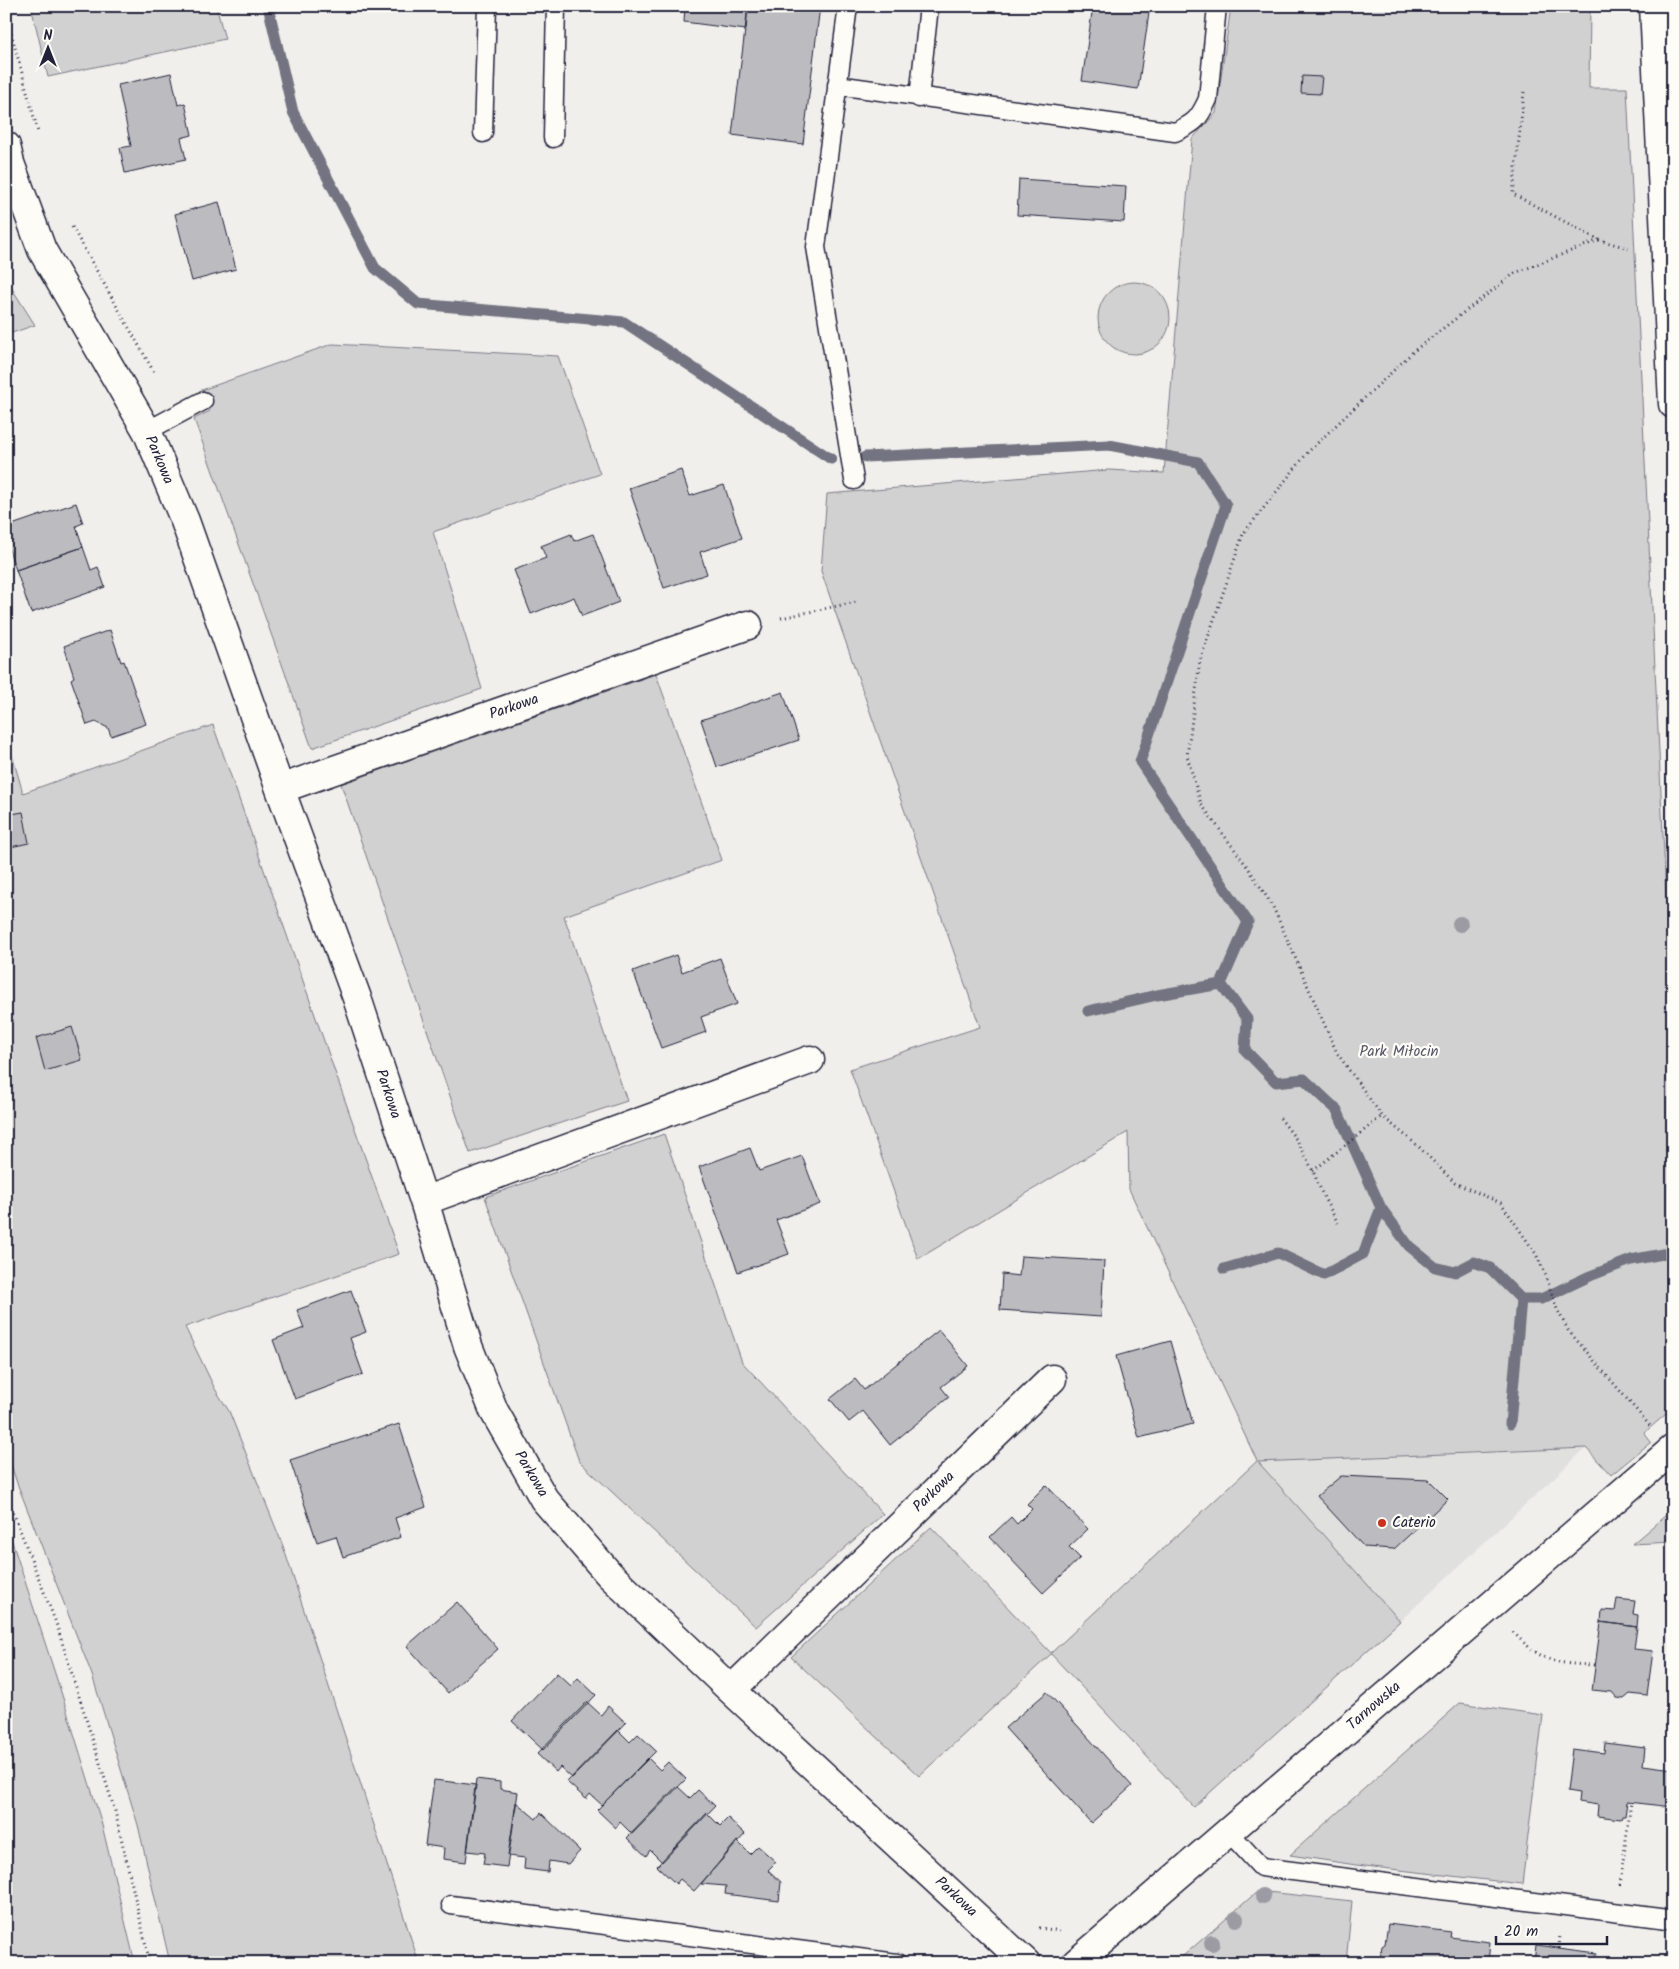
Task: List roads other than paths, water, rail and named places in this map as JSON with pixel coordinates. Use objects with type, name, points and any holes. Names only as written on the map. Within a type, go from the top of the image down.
[{"type":"street","points":[[1654,6],[1673,404]]},
{"type":"street","name":"Parkowa","points":[[6,146],[10,163],[42,250],[146,431],[185,521],[280,789],[357,998],[424,1201],[468,1346],[494,1411],[544,1499],[609,1574],[731,1690],[1026,1963]]},
{"type":"street","name":"Parkowa","points":[[280,789],[748,624]]},
{"type":"street","points":[[424,1201],[810,1060]]},
{"type":"street","name":"Parkowa","points":[[731,1690],[1052,1379]]},
{"type":"street","name":"Tarnowska","points":[[1076,1963],[1228,1831],[1664,1441]]},
{"type":"lane","points":[[483,133],[487,6]]},
{"type":"lane","points":[[553,138],[556,6]]},
{"type":"lane","points":[[848,6],[816,247],[854,480]]},
{"type":"lane","points":[[919,98],[929,6]]},
{"type":"lane","points":[[837,86],[1175,132],[1192,125],[1202,112],[1208,99],[1217,6]]},
{"type":"lane","points":[[146,431],[203,401]]},
{"type":"lane","points":[[1228,1831],[1261,1867],[1668,1919]]},
{"type":"lane","points":[[451,1905],[897,1963]]},
{"type":"waterway","points":[[268,6],[293,112],[375,268],[418,304],[624,322],[831,459]]},
{"type":"waterway","points":[[865,457],[1109,445],[1198,462],[1226,505],[1140,762],[1248,922],[1221,984],[1247,1019],[1245,1050],[1276,1082],[1304,1079],[1337,1110],[1381,1208],[1409,1246],[1435,1267],[1455,1272],[1474,1262],[1490,1268],[1521,1299],[1541,1299],[1590,1276],[1631,1260],[1673,1252]]},
{"type":"waterway","points":[[1088,1011],[1157,995],[1221,984]]},
{"type":"waterway","points":[[1224,1269],[1278,1253],[1324,1275],[1363,1254],[1381,1208]]},
{"type":"waterway","points":[[1510,1424],[1521,1299]]},
{"type":"place","name":"Caterio","points":[[1382,1523]]},
{"type":"park label","name":"Park Miłocin","points":[[1399,1052]]}]
